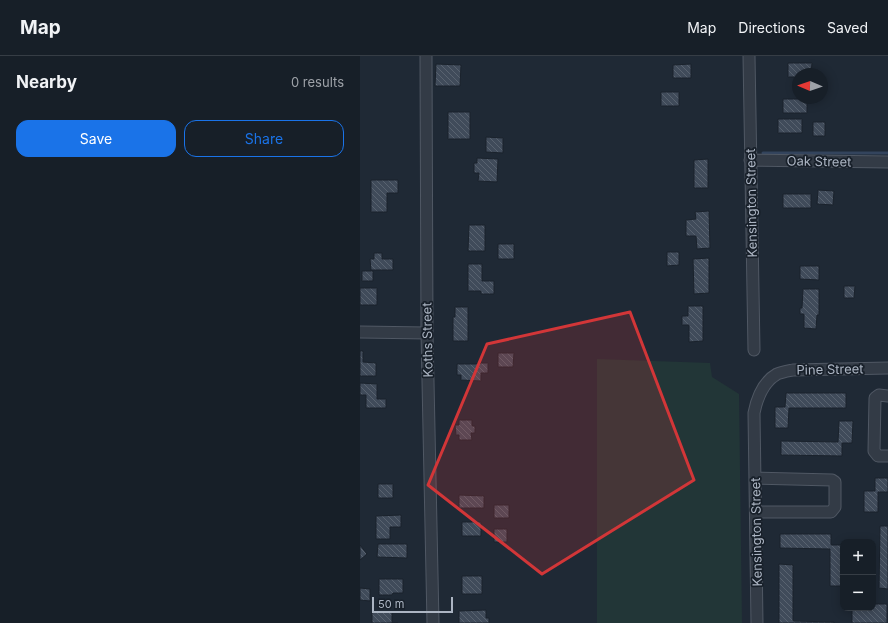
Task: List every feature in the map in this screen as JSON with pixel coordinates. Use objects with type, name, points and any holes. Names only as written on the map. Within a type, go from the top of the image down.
[{"type":"street","name":"Koths Street","points":[[426,56],[427,333],[433,623]]},
{"type":"street","name":"Kensington Street","points":[[749,56],[754,350]]},
{"type":"street","name":"Oak Street","points":[[750,160],[888,162]]},
{"type":"street","points":[[360,332],[427,333]]},
{"type":"street","name":"Pine Street","points":[[774,376],[792,370],[888,368]]},
{"type":"street","name":"Kensington Street","points":[[757,623],[754,413],[756,401],[762,389],[774,376]]},
{"type":"street","points":[[888,396],[879,395],[875,398],[874,451],[878,456],[888,456]]},
{"type":"street","points":[[755,478],[832,480],[835,482],[835,507],[831,512],[756,512]]},
{"type":"highlighted area","points":[[630,312],[694,480],[542,574],[428,485],[487,344]]},
{"type":"green space","points":[[597,359],[710,363],[712,377],[739,394],[742,623],[597,623]]},
{"type":"building","points":[[788,63],[812,63],[812,68],[792,68],[792,77],[788,77]]},
{"type":"building","points":[[436,64],[461,65],[460,86],[435,86]]},
{"type":"building","points":[[691,64],[691,78],[673,78],[673,65]]},
{"type":"building","points":[[661,92],[679,92],[679,106],[661,106]]},
{"type":"building","points":[[783,99],[792,99],[792,104],[807,104],[807,113],[783,113]]},
{"type":"building","points":[[448,112],[470,112],[470,139],[448,139]]},
{"type":"building","points":[[778,119],[802,119],[802,133],[778,133]]},
{"type":"building","points":[[813,122],[825,122],[825,136],[813,136]]},
{"type":"building","points":[[486,137],[503,138],[503,153],[486,152]]},
{"type":"building","points":[[477,158],[498,159],[497,182],[478,181],[479,173],[474,173],[474,163],[477,163]]},
{"type":"building","points":[[708,159],[708,188],[694,188],[694,160]]},
{"type":"building","points":[[371,180],[398,180],[398,193],[387,193],[387,212],[371,212]]},
{"type":"building","points":[[818,190],[834,191],[833,205],[817,204]]},
{"type":"building","points":[[783,194],[811,194],[811,208],[783,208]]},
{"type":"building","points":[[709,211],[710,248],[697,249],[696,236],[686,236],[686,220],[696,219],[695,212]]},
{"type":"building","points":[[469,225],[485,225],[485,251],[468,251]]},
{"type":"building","points":[[498,244],[514,244],[514,259],[498,259]]},
{"type":"building","points":[[667,252],[679,252],[679,265],[667,266]]},
{"type":"building","points":[[374,253],[382,253],[382,259],[393,259],[393,270],[371,270],[370,259],[374,259]]},
{"type":"building","points":[[709,258],[709,293],[694,294],[693,259]]},
{"type":"building","points":[[468,264],[482,264],[482,281],[494,281],[494,294],[481,294],[481,291],[468,291]]},
{"type":"building","points":[[800,266],[819,266],[819,280],[800,279]]},
{"type":"building","points":[[362,271],[373,271],[373,281],[362,281]]},
{"type":"building","points":[[844,286],[855,286],[854,298],[844,298]]},
{"type":"building","points":[[360,288],[377,288],[377,305],[360,305]]},
{"type":"building","points":[[803,289],[819,289],[819,315],[817,315],[816,329],[804,328],[804,314],[800,314],[800,308],[802,308]]},
{"type":"building","points":[[688,306],[703,306],[703,341],[689,342],[689,325],[682,325],[682,316],[688,316]]},
{"type":"building","points":[[455,307],[468,307],[468,341],[453,341],[453,317],[455,317]]},
{"type":"building","points":[[360,351],[363,351],[363,362],[376,363],[376,376],[360,376]]},
{"type":"building","points":[[498,353],[514,353],[513,367],[498,367]]},
{"type":"building","points":[[488,363],[488,373],[481,373],[481,381],[461,380],[461,375],[457,375],[457,364]]},
{"type":"building","points":[[360,383],[377,384],[377,399],[386,399],[386,408],[366,408],[366,395],[360,395]]},
{"type":"building","points":[[786,393],[846,393],[846,408],[789,408],[788,428],[775,428],[775,407],[785,407]]},
{"type":"building","points":[[459,420],[472,420],[472,426],[475,426],[475,433],[471,433],[472,440],[459,440],[459,435],[456,435],[455,425],[459,425]]},
{"type":"building","points":[[839,421],[853,421],[852,443],[842,443],[842,456],[781,455],[781,441],[838,442]]},
{"type":"building","points":[[875,478],[888,478],[888,492],[878,492],[878,512],[864,512],[864,491],[875,491]]},
{"type":"building","points":[[378,484],[393,484],[393,498],[378,498]]},
{"type":"building","points":[[459,495],[484,496],[484,508],[459,508]]},
{"type":"building","points":[[494,505],[509,505],[509,518],[494,518]]},
{"type":"building","points":[[401,515],[401,527],[390,527],[390,539],[376,539],[376,516]]},
{"type":"building","points":[[462,522],[481,522],[481,536],[462,536]]},
{"type":"building","points":[[880,526],[888,526],[888,589],[879,588]]},
{"type":"building","points":[[494,529],[507,529],[507,542],[494,542]]},
{"type":"building","points":[[780,534],[831,534],[831,545],[840,545],[840,586],[830,586],[830,549],[780,548]]},
{"type":"building","points":[[378,544],[407,544],[407,558],[377,557]]},
{"type":"building","points":[[360,545],[367,554],[360,560]]},
{"type":"building","points":[[779,564],[793,565],[793,621],[834,623],[779,623]]},
{"type":"building","points":[[462,576],[482,576],[482,594],[462,594]]},
{"type":"building","points":[[379,579],[403,579],[403,593],[379,595]]},
{"type":"building","points":[[360,588],[370,589],[370,601],[360,600]]},
{"type":"building","points":[[876,604],[887,604],[887,623],[852,623],[852,611],[876,611]]},
{"type":"building","points":[[486,610],[486,618],[489,618],[489,623],[459,623],[459,611]]},
{"type":"building","points":[[372,612],[392,612],[392,623],[372,623]]},
{"type":"waterway","points":[[763,153],[888,153]]}]
